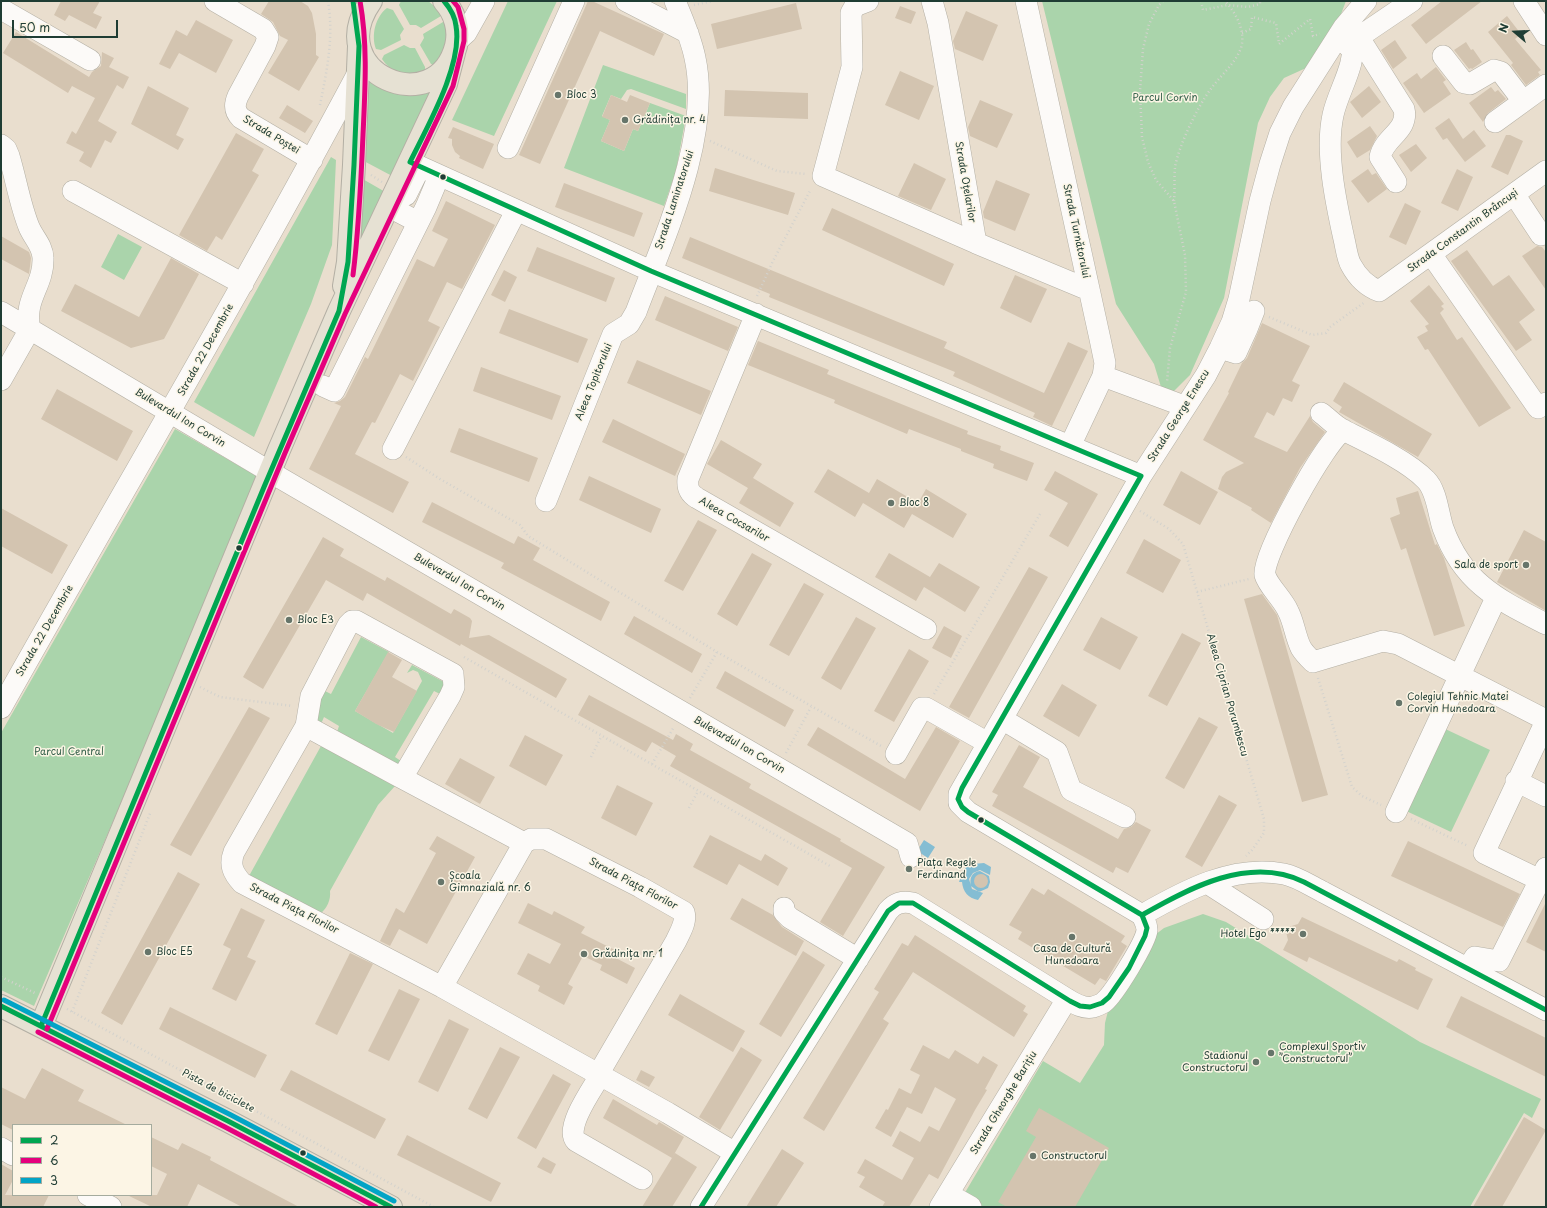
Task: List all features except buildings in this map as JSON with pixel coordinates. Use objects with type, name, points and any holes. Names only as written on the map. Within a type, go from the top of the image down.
[{"type":"main road","points":[[353,1],[358,37],[364,59],[372,71],[384,79],[398,84],[412,85],[426,82],[446,68],[456,47]]},
{"type":"main road","points":[[356,312],[348,262],[358,73],[358,37],[363,14],[371,1]]},
{"type":"main road","points":[[41,1026],[119,834],[270,472],[356,312],[415,164],[446,84],[456,47],[455,20],[444,1]]},
{"type":"main road","points":[[1,1006],[391,1207]]},
{"type":"street","name":"Strada Poștei","points":[[215,1],[263,29],[268,37],[265,46],[235,103],[236,113],[241,118],[312,160]]},
{"type":"street","points":[[456,47],[466,33],[484,1]]},
{"type":"street","points":[[508,148],[574,1]]},
{"type":"street","points":[[626,1],[688,33]]},
{"type":"street","name":"Strada Laminatorului","points":[[651,271],[678,197],[695,134],[698,86],[695,59],[688,33],[675,1]]},
{"type":"street","points":[[868,1],[855,6],[851,13],[852,67],[822,176],[976,243],[1090,290]]},
{"type":"street","name":"Strada Oțelarilor","points":[[932,1],[938,23],[976,243]]},
{"type":"street","name":"Strada Turnătorului","points":[[1026,1],[1105,362],[1103,376]]},
{"type":"street","name":"Strada George Enescu","points":[[1142,915],[968,812],[959,803],[959,794],[1141,476],[1175,403],[1206,375],[1220,348],[1244,321],[1239,299],[1270,164],[1280,133],[1293,107],[1344,27],[1366,1]]},
{"type":"street","name":"Strada George Enescu","points":[[1310,80],[1355,38],[1412,1]]},
{"type":"street","points":[[1524,1],[1546,35]]},
{"type":"street","points":[[1,8],[90,60]]},
{"type":"street","points":[[1355,38],[1404,109],[1405,117],[1403,126],[1383,147],[1380,157],[1396,182]]},
{"type":"street","points":[[1355,38],[1352,61],[1337,97],[1332,118],[1332,172],[1338,212],[1351,264],[1359,278],[1368,287],[1380,291]]},
{"type":"street","points":[[1443,56],[1464,83],[1470,84],[1494,70],[1501,72],[1523,101]]},
{"type":"street","name":"Strada 22 Decembrie","points":[[1,708],[170,413],[312,160],[358,73]]},
{"type":"street","points":[[1495,122],[1546,86]]},
{"type":"street","points":[[1,145],[6,149],[9,156],[29,228],[44,255],[43,269],[29,307],[27,317],[30,329],[1,380]]},
{"type":"street","points":[[418,222],[402,204],[415,164],[651,271],[1141,476]]},
{"type":"street","name":"Strada Constantin Brâncuși","points":[[1380,291],[1546,171]]},
{"type":"street","points":[[323,386],[334,390],[356,312],[418,222],[440,176]]},
{"type":"street","points":[[73,191],[242,284]]},
{"type":"street","points":[[1514,194],[1541,235]]},
{"type":"street","points":[[393,449],[516,211]]},
{"type":"street","points":[[1431,254],[1542,405]]},
{"type":"street","name":"Aleea Topitorului","points":[[546,501],[613,334],[632,320],[651,271]]},
{"type":"street","name":"Bulevardul Ion Corvin","points":[[1,312],[270,472],[907,843],[910,857]]},
{"type":"street","name":"Aleea Cocsarilor","points":[[753,313],[688,479],[687,486],[690,492],[697,498],[926,629]]},
{"type":"street","points":[[1070,446],[1103,376],[1175,403]]},
{"type":"street","points":[[1322,413],[1344,430],[1405,464],[1428,481],[1433,492],[1449,543],[1459,561],[1475,581],[1496,598],[1546,624]]},
{"type":"street","points":[[1344,430],[1338,433],[1330,443],[1281,528],[1265,566],[1265,575],[1288,611],[1302,649],[1313,662],[1383,640],[1398,644],[1546,720],[1516,781],[1484,853],[1544,876],[1500,961],[1475,957],[1468,968]]},
{"type":"street","points":[[1396,812],[1461,676],[1496,598]]},
{"type":"street","name":"Strada Piața Florilor","points":[[402,778],[450,696],[454,687],[454,674],[360,622],[352,621],[348,625],[311,696],[307,717],[234,852],[231,860],[232,869],[242,882],[442,987],[600,1074],[735,1153]]},
{"type":"street","points":[[896,754],[922,708],[926,708],[988,743]]},
{"type":"street","points":[[307,717],[402,778],[524,843],[442,987]]},
{"type":"street","points":[[1002,719],[1057,752],[1071,790],[1125,817]]},
{"type":"street","points":[[1516,781],[1546,796]]},
{"type":"street","name":"Strada Piața Florilor","points":[[524,843],[531,839],[546,839],[684,912],[685,917],[676,941],[600,1074]]},
{"type":"street","points":[[700,1207],[888,911],[900,902],[913,903],[1067,999],[1085,1007],[1093,1007],[1104,1003],[1112,994],[1145,936],[1146,924],[1142,915],[1172,898],[1207,883],[1227,877],[1268,872],[1285,875],[1323,892],[1546,1010]]},
{"type":"street","points":[[1207,883],[1262,919]]},
{"type":"street","points":[[784,908],[784,912],[790,918],[858,959]]},
{"type":"street","name":"Strada Gheorghe Barițiu","points":[[944,1200],[1067,999]]},
{"type":"street","points":[[600,1074],[573,1124],[572,1135],[576,1141],[642,1179]]},
{"type":"street","points":[[1,1148],[12,1154]]},
{"type":"street","points":[[90,1196],[111,1207]]},
{"type":"street","points":[[944,1200],[971,1207]]},
{"type":"path","points":[[1163,1],[1159,5],[1149,24],[1143,49],[1140,92],[1142,138],[1148,162],[1156,180],[1174,201]]},
{"type":"path","points":[[1201,1],[1203,10],[1228,5],[1248,7],[1260,4],[1260,1]]},
{"type":"path","points":[[1175,403],[1170,348],[1186,292],[1186,255],[1174,201],[1175,169],[1184,140],[1210,91],[1234,60],[1241,47],[1242,33],[1239,22],[1225,1]]},
{"type":"path","points":[[1242,33],[1251,29],[1252,17],[1276,23],[1279,44],[1310,19],[1313,36],[1324,32]]},
{"type":"path","points":[[695,134],[777,172],[822,176]]},
{"type":"path","points":[[753,313],[773,261],[816,179],[822,176]]},
{"type":"path","points":[[1244,321],[1312,335],[1326,334],[1330,327],[1380,291]]},
{"type":"path","points":[[393,449],[440,479],[520,526],[528,536],[717,652],[811,707],[896,754]]},
{"type":"path","name":"Aleea Ciprian Porumbescu","points":[[1125,504],[1145,513],[1169,529],[1183,544],[1264,819],[1264,833],[1252,850],[1242,860]]},
{"type":"path","points":[[926,708],[1040,514]]},
{"type":"path","points":[[1197,592],[1265,575]]},
{"type":"path","points":[[652,764],[717,652]]},
{"type":"path","points":[[464,657],[601,737],[652,764],[830,866]]},
{"type":"path","points":[[1313,662],[1352,787],[1362,796],[1484,853]]},
{"type":"path","points":[[200,687],[220,697],[307,717]]},
{"type":"path","points":[[778,768],[811,707]]},
{"type":"path","points":[[591,757],[601,737]]},
{"type":"path","points":[[689,808],[698,791]]},
{"type":"path","name":"Pista de biciclete","points":[[1,977],[52,1001],[434,1207]]},
{"type":"green space","points":[[401,1],[428,1],[443,13],[441,16],[421,28],[416,25],[410,25],[399,5]]},
{"type":"green space","points":[[508,1],[557,1],[494,136],[452,120]]},
{"type":"green space","name":"Parcul Corvin","points":[[1042,1],[1346,1],[1338,22],[1306,68],[1284,78],[1270,97],[1258,123],[1224,298],[1190,375],[1165,400],[1154,364],[1116,304]]},
{"type":"green space","points":[[387,8],[393,10],[404,29],[400,35],[401,40],[381,50],[376,49],[374,38],[375,27],[380,16]]},
{"type":"green space","points":[[443,22],[448,22],[451,34],[437,66],[431,64],[420,45],[424,38],[423,34]]},
{"type":"green space","points":[[404,45],[410,48],[415,48],[425,67],[425,73],[401,73],[391,68],[382,59],[384,55]]},
{"type":"green space","points":[[364,64],[438,84],[394,177],[362,160]]},
{"type":"green space","points":[[603,65],[686,94],[686,109],[631,89],[627,90],[621,99],[611,95],[602,116],[610,120],[601,141],[624,151],[633,129],[638,131],[650,103],[686,116],[676,171],[664,206],[564,168]]},
{"type":"green space","points":[[331,157],[336,160],[332,245],[311,304],[254,437],[194,402]]},
{"type":"green space","points":[[361,178],[387,193],[357,260]]},
{"type":"green space","points":[[118,234],[142,247],[124,280],[101,267]]},
{"type":"green space","name":"Parcul Central","points":[[175,429],[260,478],[34,1006],[1,990],[1,733]]},
{"type":"green space","points":[[361,637],[389,652],[355,711],[393,733],[422,681],[418,672],[413,670],[407,673],[412,665],[444,682],[444,696],[434,691],[395,757],[404,763],[402,766],[337,732],[339,726],[324,717],[321,724],[315,717],[319,688],[331,694]]},
{"type":"green space","points":[[1441,727],[1490,750],[1451,832],[1402,809]]},
{"type":"green space","points":[[321,746],[395,786],[378,805],[330,891],[328,904],[321,913],[249,876]]},
{"type":"green space","name":"Complexul Sportiv ”Constructorul”","points":[[1203,914],[1226,922],[1420,1042],[1541,1099],[1532,1118],[1524,1113],[1470,1207],[983,1207],[963,1196],[1043,1061],[1080,1083],[1104,1045],[1105,1023],[1110,1003],[1151,938],[1164,928]]},
{"type":"water","points":[[924,840],[935,847],[928,858],[917,851]]},
{"type":"water","points":[[973,862],[973,864],[984,863],[991,867],[990,875],[980,870],[973,873],[969,879],[972,889],[983,893],[978,900],[971,898],[964,889],[962,882],[959,882],[963,870]]},
{"type":"water","points":[[980,871],[989,876],[990,882],[988,888],[979,892],[971,886],[970,880],[973,874]]},
{"type":"transit line","name":"2","points":[[41,1026],[264,487],[339,311],[348,262],[354,165],[359,46],[353,1]]},
{"type":"transit line","name":"6","points":[[353,275],[360,205],[365,85],[365,51],[363,18],[360,1]]},
{"type":"transit line","name":"2","points":[[444,1],[455,19],[457,42],[454,59],[442,96],[410,162],[651,271],[1141,476],[962,788],[958,799],[962,807],[968,812],[1142,915],[1147,928],[1145,936],[1129,968],[1109,997],[1102,1003],[1090,1007],[1080,1006],[913,903],[899,903],[888,911],[701,1207]]},
{"type":"transit line","name":"6","points":[[47,1029],[285,453],[345,314],[453,86],[464,41],[464,29],[458,7],[453,1]]},
{"type":"transit line","name":"2","points":[[1142,915],[1180,895],[1220,878],[1241,873],[1263,872],[1283,875],[1304,882],[1546,1010]]},
{"type":"transit line","name":"3","points":[[4,1000],[231,1115],[394,1201]]},
{"type":"transit line","name":"2","points":[[1,1006],[228,1121],[391,1207]]},
{"type":"transit line","name":"6","points":[[38,1032],[225,1127],[376,1207]]},
{"type":"place","name":"Bloc 3","points":[[558,95]]},
{"type":"place","name":"Grădinița nr. 4","points":[[625,120]]},
{"type":"place","name":"Bloc 8","points":[[891,503]]},
{"type":"place","name":"Sala de sport","points":[[1526,565]]},
{"type":"place","name":"Bloc E3","points":[[289,620]]},
{"type":"place","name":"Colegiul Tehnic Matei Corvin Hunedoara","points":[[1399,703]]},
{"type":"place","name":"Piața Regele Ferdinand","points":[[909,869]]},
{"type":"place","name":"Școala Gimnazială nr. 6","points":[[441,882]]},
{"type":"place","name":"Hotel Ego *****","points":[[1303,934]]},
{"type":"place","name":"Casa de Cultură Hunedoara","points":[[1072,937]]},
{"type":"place","name":"Bloc E5","points":[[148,952]]},
{"type":"place","name":"Grădinița nr. 1","points":[[584,954]]},
{"type":"place","name":"Complexul Sportiv ”Constructorul”","points":[[1271,1053]]},
{"type":"place","name":"Stadionul Constructorul","points":[[1256,1062]]},
{"type":"place","name":"Constructorul","points":[[1033,1156]]}]
